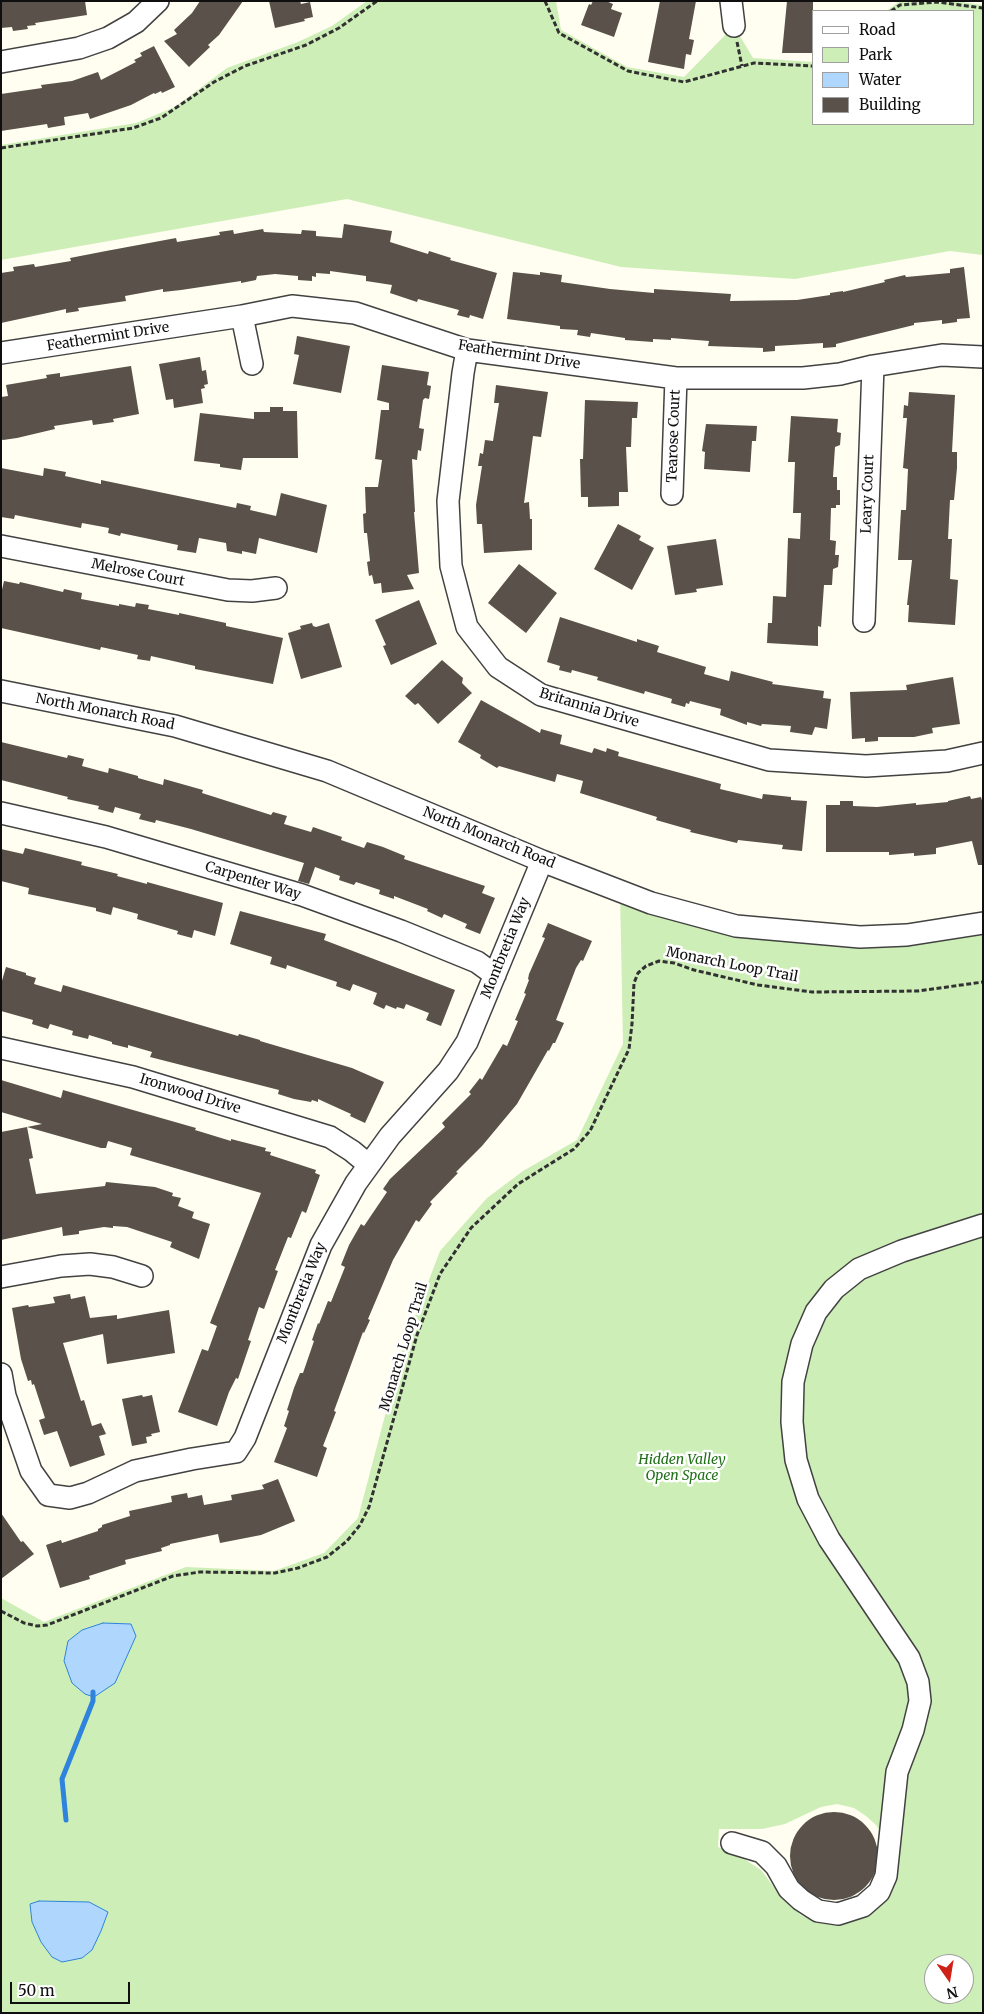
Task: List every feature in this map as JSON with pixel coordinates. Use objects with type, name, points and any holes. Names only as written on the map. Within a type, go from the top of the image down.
[{"type":"street","points":[[1,62],[79,48],[108,38],[136,22],[158,1]]},
{"type":"street","points":[[731,1],[734,26]]},
{"type":"street","name":"Feathermint Drive","points":[[1,353],[242,316],[292,306],[355,313],[467,350],[676,378],[803,378],[840,374],[873,366],[942,355],[983,357]]},
{"type":"street","points":[[242,316],[252,364]]},
{"type":"street","name":"Britannia Drive","points":[[467,350],[448,502],[451,566],[467,627],[498,667],[541,695],[769,760],[866,766],[947,761],[983,753]]},
{"type":"street","name":"Leary Court","points":[[864,621],[873,366]]},
{"type":"street","name":"Tearose Court","points":[[672,494],[676,378]]},
{"type":"street","name":"Melrose Court","points":[[1,546],[228,590],[252,591],[276,588]]},
{"type":"street","name":"North Monarch Road","points":[[1,690],[175,726],[327,771],[542,861],[651,903],[736,926],[860,937],[907,935],[983,923]]},
{"type":"street","name":"Carpenter Way","points":[[1,813],[106,837],[302,895],[401,931],[476,962],[496,975]]},
{"type":"street","name":"Montbretia Way","points":[[1,1374],[6,1396],[31,1471],[48,1495],[70,1498],[88,1493],[135,1471],[192,1458],[236,1452],[245,1438],[321,1245],[356,1182],[390,1136],[448,1072],[467,1042],[542,861]]},
{"type":"street","name":"Ironwood Drive","points":[[1,1048],[133,1077],[330,1137],[369,1165]]},
{"type":"street","points":[[732,1843],[762,1852],[776,1866],[789,1889],[801,1900],[818,1911],[838,1914],[863,1906],[879,1892],[886,1876],[897,1772],[920,1701],[918,1682],[909,1658],[829,1539],[808,1499],[796,1460],[792,1422],[794,1382],[802,1344],[816,1312],[834,1288],[859,1270],[902,1251],[983,1225]]},
{"type":"street","points":[[1,1278],[61,1266],[90,1264],[113,1267],[142,1276]]},
{"type":"path","points":[[1,148],[133,128],[161,118],[214,82],[245,66],[306,45],[339,28],[377,1]]},
{"type":"path","points":[[545,1],[559,34],[628,71],[684,82],[754,63],[812,66]]},
{"type":"path","points":[[892,10],[900,5],[937,2],[983,8]]},
{"type":"path","points":[[734,26],[742,66]]},
{"type":"path","name":"Monarch Loop Trail","points":[[1,1611],[24,1623],[36,1626],[47,1625],[173,1576],[200,1572],[275,1574],[327,1557],[347,1541],[360,1525],[369,1507],[417,1335],[440,1274],[471,1228],[518,1184],[574,1149],[590,1131],[629,1049],[634,983],[638,973],[646,966],[658,962],[674,962],[694,970],[758,985],[812,992],[918,991],[983,982]]},
{"type":"green space","points":[[367,1],[556,1],[561,30],[627,67],[684,77],[734,26],[753,58],[812,62],[812,125],[974,125],[974,10],[887,10],[900,1],[955,1],[983,5],[983,255],[950,251],[795,279],[621,267],[347,199],[1,260],[1,145],[136,123],[175,107],[227,68],[298,42],[332,26]]},
{"type":"green space","name":"Hidden Valley Open Space","points":[[620,891],[817,934],[983,923],[983,2013],[1,2013],[1,1598],[44,1622],[186,1567],[274,1571],[324,1553],[358,1518],[402,1351],[440,1251],[487,1198],[523,1171],[577,1140],[623,1044]],"holes":[[[837,1804],[854,1808],[876,1825],[881,1833],[883,1844],[901,1843],[897,1876],[885,1897],[838,1924],[814,1921],[801,1915],[782,1898],[761,1870],[738,1855],[718,1847],[719,1829],[762,1829],[785,1824],[821,1807]]]},
{"type":"water","points":[[103,1623],[131,1624],[136,1636],[115,1683],[94,1697],[85,1694],[72,1683],[64,1661],[68,1641],[82,1630]]},
{"type":"water","points":[[39,1901],[89,1902],[108,1912],[92,1950],[82,1958],[62,1962],[52,1957],[41,1942],[32,1922],[30,1904]]},
{"type":"building","points":[[1,1],[85,1],[87,15],[35,23],[36,25],[27,26],[28,29],[13,31],[12,27],[1,28]]},
{"type":"building","points":[[200,1],[243,1],[219,35],[208,45],[210,47],[189,67],[164,41],[177,34],[174,30],[192,13]]},
{"type":"building","points":[[269,1],[300,1],[301,4],[310,2],[313,17],[304,19],[305,21],[275,28]]},
{"type":"building","points":[[593,1],[606,1],[613,4],[611,9],[622,13],[614,37],[581,25],[589,4],[591,5]]},
{"type":"building","points":[[660,1],[696,1],[689,39],[694,40],[691,55],[686,54],[684,69],[648,62]]},
{"type":"building","points":[[787,1],[813,1],[812,53],[782,53]]},
{"type":"building","points":[[154,46],[175,87],[162,93],[161,91],[154,93],[131,105],[90,119],[88,113],[64,117],[65,125],[48,128],[47,124],[1,131],[1,94],[42,88],[41,85],[72,81],[98,72],[101,80],[136,62],[134,60],[142,56],[140,53]]},
{"type":"building","points":[[344,224],[392,231],[390,242],[428,254],[429,251],[451,258],[450,260],[497,273],[483,319],[470,315],[469,318],[457,315],[459,310],[418,299],[417,302],[390,293],[392,285],[366,281],[366,276],[330,271],[330,274],[316,273],[316,277],[312,276],[312,281],[298,280],[298,276],[275,274],[257,276],[256,280],[241,283],[241,281],[163,292],[163,289],[125,296],[126,301],[78,308],[79,311],[66,313],[66,309],[1,323],[1,273],[14,271],[13,267],[34,264],[35,267],[71,261],[70,258],[106,251],[176,238],[177,242],[220,235],[219,232],[233,230],[234,234],[263,229],[264,232],[301,234],[302,230],[316,231],[316,236],[342,238]]},
{"type":"building","points":[[964,267],[970,318],[957,319],[957,322],[942,324],[942,320],[914,323],[914,325],[836,344],[836,347],[823,348],[823,343],[775,346],[775,351],[763,352],[763,348],[708,346],[709,341],[671,338],[671,340],[653,339],[653,342],[625,340],[625,338],[591,333],[590,337],[577,335],[578,330],[560,329],[560,326],[507,319],[513,272],[540,275],[540,272],[562,275],[561,282],[610,289],[654,293],[654,289],[731,294],[730,301],[797,300],[843,292],[905,275],[906,277],[950,273],[950,269]]},
{"type":"building","points":[[297,336],[350,346],[341,393],[293,384],[299,355],[294,354]]},
{"type":"building","points":[[200,357],[202,371],[206,370],[208,384],[204,385],[205,388],[201,389],[203,403],[174,408],[173,399],[166,400],[159,364]]},
{"type":"building","points":[[382,365],[429,372],[427,385],[431,386],[429,399],[425,398],[423,400],[419,428],[424,429],[421,451],[418,450],[417,460],[412,459],[419,573],[407,575],[414,589],[382,593],[381,583],[374,584],[372,575],[369,576],[367,562],[370,561],[367,533],[364,533],[363,514],[366,513],[365,487],[378,487],[382,460],[375,459],[381,410],[389,410],[389,403],[377,400]]},
{"type":"building","points":[[131,366],[139,414],[113,419],[114,422],[93,425],[92,420],[54,426],[55,429],[17,438],[1,439],[1,397],[8,396],[6,385],[47,378],[46,375],[60,373],[60,377]]},
{"type":"building","points":[[496,385],[548,392],[541,437],[533,436],[524,503],[529,502],[530,519],[532,519],[532,550],[484,553],[482,524],[477,524],[476,505],[482,466],[478,466],[480,453],[483,454],[485,440],[493,441],[499,403],[494,403]]},
{"type":"building","points":[[909,392],[955,395],[952,452],[957,452],[957,468],[954,500],[950,500],[948,539],[952,539],[950,579],[958,580],[955,625],[908,622],[909,605],[907,605],[912,560],[898,560],[901,510],[906,510],[908,469],[903,468],[907,418],[903,418],[904,405],[908,406]]},
{"type":"building","points":[[585,400],[638,402],[637,418],[632,418],[631,447],[626,447],[628,492],[619,492],[619,506],[588,507],[588,497],[581,497],[580,459],[583,459]]},
{"type":"building","points":[[270,407],[283,407],[283,411],[297,411],[298,458],[243,458],[241,470],[220,467],[220,464],[194,461],[200,413],[254,419],[254,412],[270,412]]},
{"type":"building","points":[[791,416],[838,419],[837,432],[841,433],[840,445],[835,447],[833,477],[837,477],[837,490],[840,490],[840,505],[836,505],[836,508],[831,508],[830,540],[836,541],[835,555],[839,555],[838,567],[833,569],[832,585],[824,585],[821,627],[818,626],[818,646],[767,643],[768,623],[772,623],[773,596],[786,597],[788,538],[800,539],[801,513],[793,513],[795,462],[788,462]]},
{"type":"building","points":[[706,424],[757,426],[756,441],[752,441],[750,472],[704,469],[705,452],[702,451]]},
{"type":"building","points":[[1,468],[43,476],[44,468],[66,472],[65,476],[101,484],[101,480],[236,508],[237,503],[251,506],[250,510],[276,516],[281,493],[327,505],[317,553],[259,538],[256,554],[242,551],[242,554],[227,551],[226,543],[199,538],[196,553],[177,550],[178,545],[121,533],[120,536],[108,533],[109,528],[82,523],[81,528],[15,515],[14,519],[1,517]]},
{"type":"building","points":[[618,524],[641,536],[639,540],[654,548],[632,590],[594,569]]},
{"type":"building","points":[[716,539],[723,585],[696,589],[697,592],[675,595],[667,546]]},
{"type":"building","points":[[519,564],[557,593],[526,633],[488,603]]},
{"type":"building","points":[[4,581],[19,584],[20,582],[63,592],[64,589],[82,593],[81,599],[119,606],[119,604],[135,607],[136,603],[149,605],[148,609],[179,615],[179,613],[226,623],[226,626],[283,638],[273,684],[195,669],[195,666],[151,656],[150,661],[137,659],[138,655],[101,647],[100,650],[1,628],[1,594]]},
{"type":"building","points":[[419,600],[437,644],[391,665],[383,646],[386,645],[375,620]]},
{"type":"building","points":[[560,617],[637,642],[637,639],[659,646],[657,652],[706,667],[704,674],[729,681],[731,671],[773,682],[772,684],[824,691],[823,698],[831,699],[827,729],[815,727],[812,735],[790,732],[791,726],[762,724],[761,726],[747,722],[747,725],[720,715],[721,709],[690,701],[689,704],[686,703],[685,707],[671,703],[672,699],[645,691],[644,694],[597,680],[598,677],[572,670],[571,673],[559,670],[560,666],[547,662]]},
{"type":"building","points":[[312,623],[316,627],[329,623],[342,667],[301,679],[288,633],[301,629],[300,626]]},
{"type":"building","points":[[442,660],[463,678],[462,683],[472,693],[438,724],[418,703],[415,705],[405,696]]},
{"type":"building","points":[[953,677],[960,724],[932,728],[933,733],[914,737],[878,737],[878,741],[865,742],[865,738],[852,739],[850,692],[907,690],[906,685]]},
{"type":"building","points":[[481,700],[540,733],[541,729],[562,735],[560,744],[592,753],[594,748],[606,752],[607,748],[619,752],[618,756],[721,784],[720,789],[762,799],[763,794],[791,797],[791,800],[807,801],[802,851],[782,849],[783,845],[738,840],[737,843],[690,832],[691,830],[656,820],[657,817],[580,793],[583,781],[557,774],[555,782],[499,766],[497,768],[480,758],[481,755],[458,742]]},
{"type":"building","points":[[1,742],[67,758],[68,755],[84,759],[82,766],[108,773],[109,768],[163,785],[164,779],[203,790],[202,793],[271,815],[273,812],[287,816],[284,824],[311,832],[313,827],[342,837],[341,840],[364,848],[367,842],[383,847],[405,856],[404,859],[485,886],[482,893],[495,898],[480,934],[465,928],[467,924],[444,914],[442,918],[427,911],[428,909],[394,896],[394,899],[379,894],[380,890],[356,882],[354,885],[339,880],[340,876],[315,867],[309,884],[298,881],[304,863],[191,829],[156,820],[155,823],[139,819],[141,814],[115,807],[113,813],[98,809],[99,806],[1,780]]},
{"type":"building","points":[[970,796],[971,799],[981,797],[983,804],[983,865],[978,865],[972,841],[936,848],[936,854],[914,856],[914,853],[889,855],[889,852],[826,852],[826,805],[840,805],[840,801],[853,801],[853,806],[877,807],[916,803],[916,805],[948,802]]},
{"type":"building","points":[[25,848],[82,862],[81,865],[118,874],[117,876],[147,884],[147,882],[223,903],[215,936],[194,930],[192,938],[177,934],[178,931],[137,919],[138,914],[113,907],[111,915],[96,911],[96,908],[28,894],[29,888],[1,881],[1,849],[23,854]]},
{"type":"building","points":[[240,911],[326,934],[324,940],[455,990],[441,1026],[426,1020],[429,1013],[406,1004],[404,1009],[397,1007],[396,1009],[386,1005],[384,1009],[373,1004],[377,993],[353,984],[350,991],[336,986],[337,982],[287,965],[286,969],[270,964],[272,957],[230,944]]},
{"type":"building","points":[[548,923],[592,941],[583,961],[581,960],[576,968],[556,1020],[564,1023],[555,1043],[548,1050],[517,1104],[482,1146],[430,1202],[432,1204],[419,1222],[416,1220],[393,1260],[368,1319],[370,1320],[363,1332],[334,1411],[336,1412],[323,1446],[327,1448],[317,1477],[274,1462],[287,1428],[284,1426],[294,1388],[300,1373],[303,1373],[318,1323],[328,1301],[331,1302],[345,1267],[341,1265],[349,1245],[361,1224],[364,1226],[387,1192],[383,1189],[390,1179],[445,1127],[442,1123],[471,1094],[469,1092],[480,1078],[482,1080],[503,1044],[507,1046],[518,1021],[515,1020],[526,994],[524,993],[529,980],[529,974],[545,938],[542,937]]},
{"type":"building","points":[[6,967],[36,978],[34,984],[61,992],[63,985],[238,1036],[239,1034],[352,1068],[384,1082],[365,1123],[350,1116],[351,1114],[318,1099],[318,1102],[312,1100],[311,1102],[294,1099],[278,1094],[279,1090],[150,1057],[152,1052],[128,1045],[128,1048],[89,1035],[88,1039],[72,1035],[73,1031],[50,1024],[48,1029],[32,1024],[33,1020],[1,1011],[1,984]]},
{"type":"building","points":[[1,1080],[61,1098],[63,1090],[196,1128],[195,1130],[231,1141],[231,1139],[266,1148],[265,1151],[271,1152],[270,1155],[316,1170],[315,1173],[320,1175],[306,1213],[302,1211],[291,1238],[288,1237],[275,1270],[278,1271],[264,1309],[259,1307],[248,1340],[251,1341],[238,1379],[236,1378],[229,1392],[217,1426],[178,1412],[202,1349],[208,1351],[217,1326],[210,1323],[261,1193],[130,1155],[132,1148],[108,1141],[106,1148],[101,1148],[27,1127],[42,1124],[1,1112]]},
{"type":"building","points":[[27,1127],[33,1158],[29,1159],[36,1194],[105,1186],[106,1182],[155,1187],[173,1193],[172,1196],[181,1198],[178,1206],[194,1212],[192,1218],[210,1224],[199,1259],[170,1247],[172,1242],[127,1227],[104,1227],[63,1236],[62,1227],[1,1240],[1,1132]]},
{"type":"building","points":[[70,1294],[71,1299],[85,1296],[90,1318],[117,1315],[117,1319],[169,1310],[175,1353],[107,1364],[103,1334],[63,1343],[81,1401],[84,1400],[92,1426],[101,1423],[106,1434],[99,1436],[105,1455],[70,1467],[57,1431],[44,1435],[39,1420],[45,1418],[34,1384],[32,1385],[31,1380],[28,1381],[21,1359],[12,1308],[55,1303],[53,1297]]},
{"type":"building","points":[[142,1395],[143,1397],[152,1395],[160,1432],[146,1437],[147,1443],[132,1446],[122,1399]]},
{"type":"building","points":[[278,1479],[295,1521],[261,1535],[220,1543],[218,1534],[170,1544],[161,1548],[162,1551],[125,1560],[126,1564],[89,1576],[90,1579],[60,1588],[46,1545],[61,1540],[62,1543],[98,1531],[102,1525],[130,1516],[129,1511],[172,1502],[171,1496],[187,1493],[188,1498],[202,1495],[204,1505],[232,1500],[231,1495],[264,1489],[262,1485]]},
{"type":"building","points":[[1,1513],[21,1542],[23,1541],[34,1554],[1,1579]]},
{"type":"building","points":[[834,1812],[851,1816],[865,1825],[874,1839],[878,1856],[874,1873],[865,1887],[851,1896],[834,1900],[817,1896],[803,1887],[794,1873],[790,1856],[794,1839],[803,1825],[817,1816]]},
{"type":"waterway","points":[[66,1820],[62,1779],[93,1701],[93,1692]]}]
